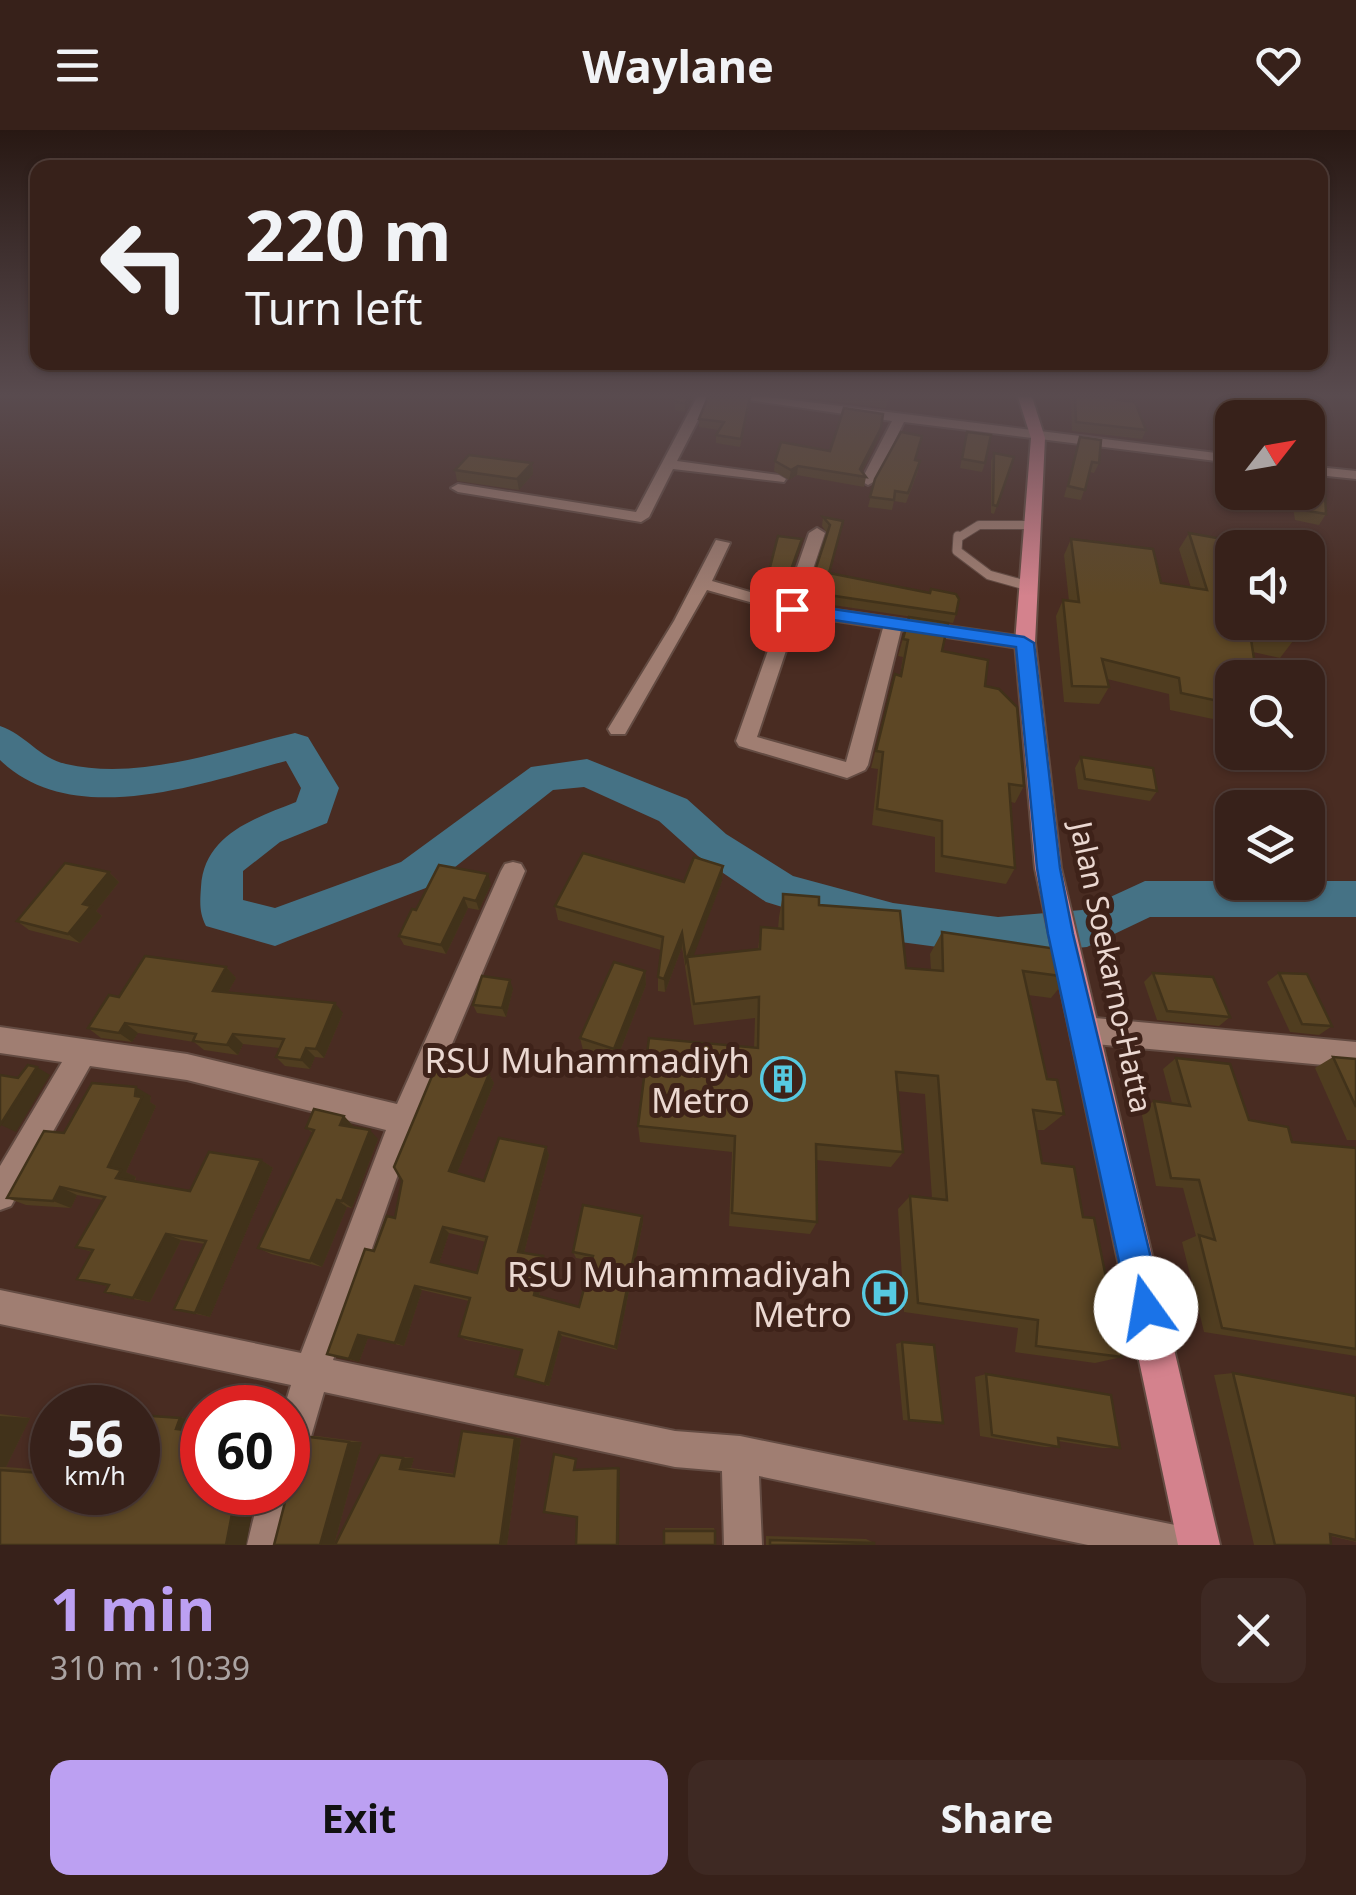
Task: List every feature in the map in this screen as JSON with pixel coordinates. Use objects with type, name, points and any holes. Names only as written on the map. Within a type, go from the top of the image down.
[{"type":"main road","name":"Jalan Soekarno-Hatta","points":[[1036,463],[1024,643],[1048,868],[1199,1545]]},
{"type":"street","points":[[868,481],[877,463]]},
{"type":"street","points":[[458,488],[638,518],[668,464],[779,479]]},
{"type":"street","points":[[1325,472],[1356,475]]},
{"type":"street","points":[[817,534],[746,741],[847,770],[858,765],[893,626]]},
{"type":"street","points":[[618,729],[722,543]]},
{"type":"street","points":[[702,583],[792,609],[1024,643]]},
{"type":"street","points":[[306,1385],[405,1120],[513,871]]},
{"type":"street","points":[[1084,1030],[1356,1055]]},
{"type":"street","points":[[0,1040],[187,1067],[405,1120]]},
{"type":"street","points":[[0,1195],[84,1052]]},
{"type":"street","points":[[0,1307],[675,1449],[740,1454],[1180,1545]]},
{"type":"street","points":[[740,1454],[743,1545]]},
{"type":"street","points":[[266,1545],[273,1515]]},
{"type":"lane","points":[[1025,585],[972,565],[957,551],[958,536],[965,528],[980,525],[1032,525]]},
{"type":"building","points":[[462,463],[532,463],[517,479],[455,470]]},
{"type":"building","points":[[779,463],[863,463],[860,469],[866,477],[798,466],[791,470]]},
{"type":"building","points":[[884,463],[919,463],[908,493],[895,491],[894,500],[870,497]]},
{"type":"building","points":[[994,463],[1012,463],[997,506],[993,505]]},
{"type":"building","points":[[1074,463],[1092,463],[1085,490],[1068,486]]},
{"type":"building","points":[[823,517],[843,521],[829,573],[930,593],[931,589],[956,594],[956,614],[808,592],[830,525]]},
{"type":"building","points":[[1189,533],[1215,538],[1215,640],[1251,640],[1254,660],[1215,660],[1215,700],[1181,693],[1179,678],[1102,659],[1109,687],[1072,686],[1063,600],[1079,602],[1071,539],[1153,549],[1161,583],[1207,590]]},
{"type":"building","points":[[778,536],[802,539],[783,592],[765,587]]},
{"type":"building","points":[[909,617],[948,623],[942,651],[988,660],[985,686],[999,689],[1017,707],[1024,786],[1009,784],[1015,868],[942,856],[942,821],[877,809],[883,752],[876,751],[895,674],[901,676]]},
{"type":"building","points":[[1081,757],[1153,768],[1157,791],[1085,779]]},
{"type":"building","points":[[583,853],[684,882],[694,857],[723,866],[686,961],[682,933],[664,979],[658,977],[663,937],[555,906]]},
{"type":"building","points":[[65,863],[109,872],[83,904],[91,906],[68,934],[17,921]]},
{"type":"building","points":[[439,865],[488,874],[476,901],[464,898],[441,945],[399,936],[412,909],[416,910]]},
{"type":"building","points":[[783,894],[819,897],[819,905],[900,911],[906,968],[943,971],[942,932],[1064,950],[1068,977],[1023,971],[1047,1079],[1057,1080],[1064,1114],[1033,1110],[1042,1163],[1074,1167],[1083,1217],[1094,1218],[1122,1357],[1036,1346],[1038,1320],[918,1303],[910,1196],[947,1200],[938,1076],[896,1072],[903,1152],[816,1144],[817,1222],[732,1213],[735,1136],[638,1126],[649,1038],[758,1048],[759,997],[694,1004],[687,957],[760,949],[761,927],[783,929]]},
{"type":"building","points":[[145,956],[226,967],[213,991],[335,1003],[316,1049],[306,1048],[301,1060],[276,1057],[284,1039],[233,1034],[227,1045],[193,1041],[196,1034],[125,1023],[119,1033],[88,1028],[109,995],[119,997]]},
{"type":"building","points":[[614,962],[645,971],[614,1049],[580,1038]]},
{"type":"building","points":[[1153,973],[1213,977],[1230,1017],[1167,1011]]},
{"type":"building","points":[[1279,973],[1307,974],[1332,1026],[1302,1024]]},
{"type":"building","points":[[482,976],[510,980],[502,1008],[473,1005]]},
{"type":"building","points":[[1333,1057],[1356,1059],[1356,1107]]},
{"type":"building","points":[[1176,1058],[1230,1064],[1249,1120],[1288,1127],[1292,1142],[1356,1148],[1356,1349],[1222,1328],[1199,1235],[1215,1240],[1199,1180],[1171,1178],[1154,1101],[1190,1106]]},
{"type":"building","points":[[437,1064],[489,1074],[449,1171],[484,1181],[499,1138],[546,1147],[518,1252],[543,1256],[534,1295],[579,1307],[593,1256],[573,1252],[583,1205],[642,1216],[615,1347],[559,1332],[545,1384],[515,1376],[522,1350],[459,1336],[470,1298],[415,1286],[395,1343],[358,1335],[349,1359],[327,1354],[365,1249],[374,1251],[387,1216],[395,1218],[402,1181],[394,1167]],"holes":[[[443,1227],[487,1237],[477,1273],[431,1262]]]},
{"type":"building","points":[[28,1065],[37,1067],[0,1125],[0,1075],[18,1078]]},
{"type":"building","points":[[92,1083],[136,1087],[135,1096],[142,1097],[108,1167],[121,1170],[116,1178],[190,1191],[209,1152],[261,1160],[195,1313],[174,1309],[206,1241],[166,1234],[133,1298],[105,1292],[109,1285],[77,1279],[93,1250],[76,1247],[105,1197],[60,1187],[53,1201],[7,1198],[44,1131],[64,1133]]},
{"type":"building","points":[[314,1109],[344,1116],[340,1125],[370,1130],[342,1201],[337,1200],[310,1261],[258,1248],[314,1130],[306,1128]]},
{"type":"building","points":[[902,1342],[934,1345],[943,1423],[909,1420]]},
{"type":"building","points":[[1233,1373],[1356,1396],[1356,1540],[1330,1534],[1331,1545],[1275,1545]]},
{"type":"building","points":[[986,1374],[1111,1395],[1120,1448],[1058,1438],[1059,1447],[992,1435]]},
{"type":"building","points":[[160,1417],[180,1418],[176,1429],[180,1429],[180,1515],[232,1515],[226,1545],[0,1545],[0,1470],[30,1472],[30,1515],[160,1515]]},
{"type":"building","points":[[462,1431],[515,1438],[500,1545],[335,1545],[380,1455],[403,1458],[400,1469],[454,1476]]},
{"type":"building","points":[[310,1437],[349,1442],[320,1545],[274,1545],[282,1515],[310,1515]]},
{"type":"building","points":[[554,1454],[576,1459],[574,1470],[618,1468],[617,1545],[576,1545],[577,1517],[544,1512]]},
{"type":"building","points":[[664,1531],[715,1531],[715,1545],[664,1545]]},
{"type":"building","points":[[770,1540],[874,1543],[874,1545],[770,1545]]},
{"type":"waterway","points":[[0,739],[26,764],[60,777],[98,782],[182,773],[295,746],[320,788],[313,812],[266,831],[223,864],[221,913],[275,927],[416,874],[544,777],[587,773],[673,810],[712,845],[781,890],[893,922],[998,936],[1087,928],[1145,899],[1356,899]]},
{"type":"place","name":"RSU Muhammadiyh Metro","points":[[783,1079]]},
{"type":"place","name":"RSU Muhammadiyah Metro","points":[[885,1293]]},
{"type":"route","points":[[792,609],[1024,643],[1048,868],[1060,934],[1146,1308]]}]
